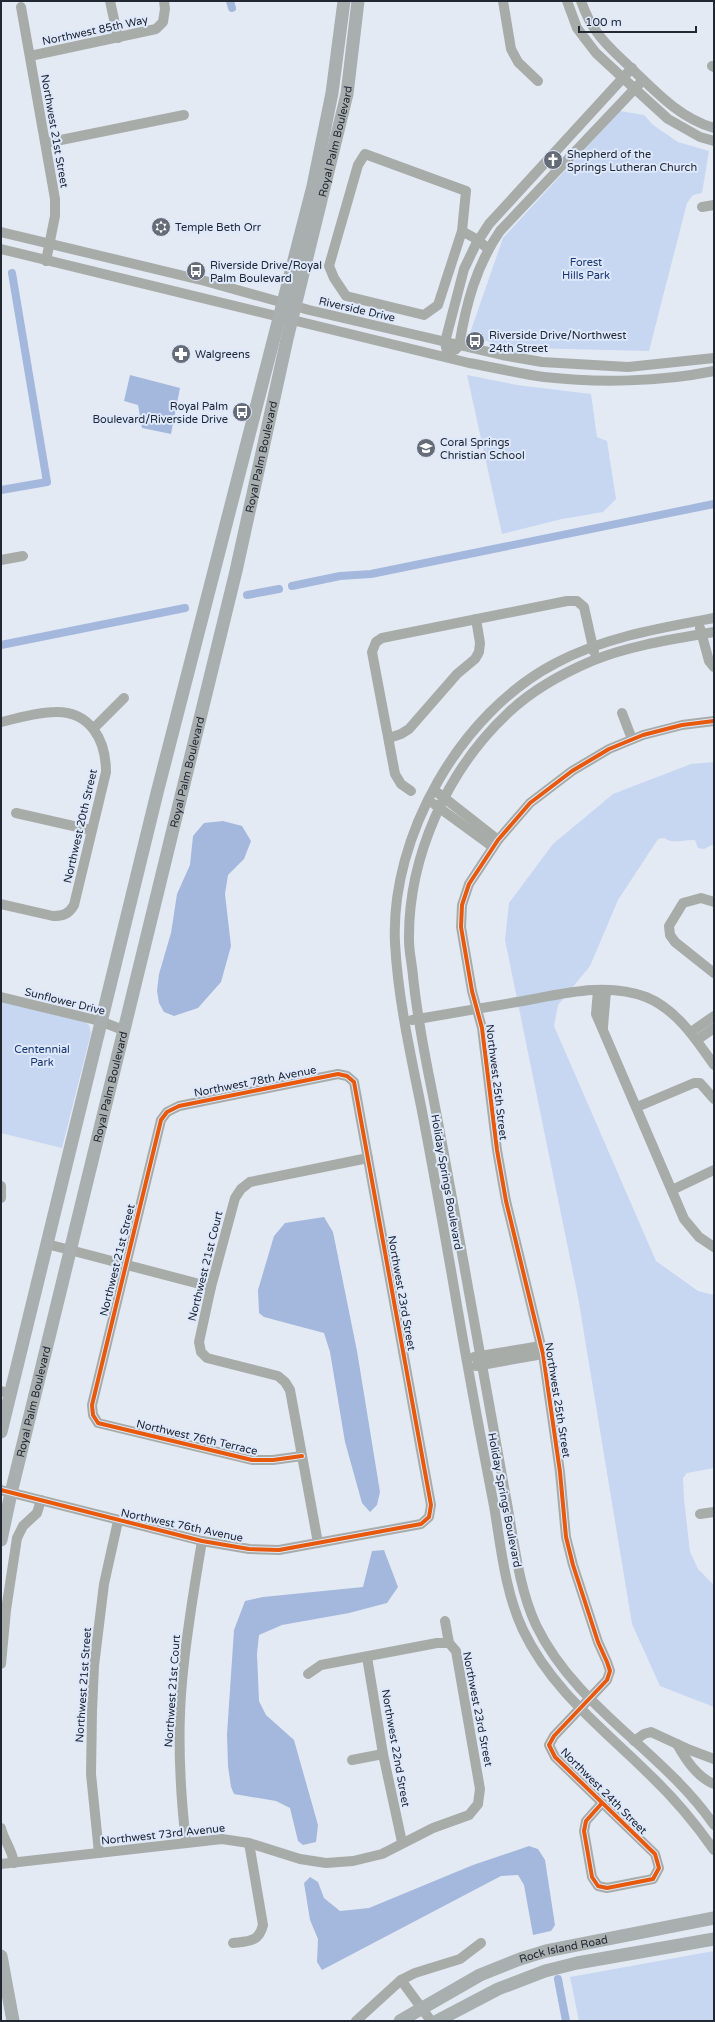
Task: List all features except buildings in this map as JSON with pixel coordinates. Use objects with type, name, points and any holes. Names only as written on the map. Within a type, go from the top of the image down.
[{"type":"main road","name":"Royal Palm Boulevard","points":[[289,305],[332,93],[344,1]]},
{"type":"main road","name":"Royal Palm Boulevard","points":[[1,1432],[6,1392],[47,1244],[100,1021],[285,319],[347,94],[358,1]]},
{"type":"main road","name":"Royal Palm Boulevard","points":[[1,1540],[6,1492],[70,1250],[237,568],[285,319]]},
{"type":"main road","name":"Rock Island Road","points":[[400,2021],[480,1975],[520,1959],[546,1951],[714,1918]]},
{"type":"main road","name":"Rock Island Road","points":[[437,2021],[498,1990],[545,1971],[577,1963],[714,1939]]},
{"type":"main road","points":[[1,1956],[13,2021]]},
{"type":"street","points":[[110,1],[118,38]]},
{"type":"street","name":"Northwest 85th Way","points":[[30,56],[156,29],[163,22],[165,9],[164,1]]},
{"type":"street","points":[[503,1],[511,49],[518,62],[538,81]]},
{"type":"street","points":[[567,1],[577,28],[596,53],[668,119],[700,137],[714,141]]},
{"type":"street","points":[[572,14],[582,5],[588,19],[606,44],[676,109],[709,126],[700,137]]},
{"type":"street","name":"Northwest 21st Street","points":[[21,7],[55,199],[55,216],[46,261]]},
{"type":"street","points":[[448,357],[445,342],[464,269],[478,240],[489,224],[632,68]]},
{"type":"street","points":[[448,357],[459,346],[477,272],[488,249],[500,231],[644,80]]},
{"type":"street","points":[[46,143],[184,115]]},
{"type":"street","points":[[365,154],[466,191],[462,231],[438,305],[424,315],[346,296],[334,278],[329,266],[358,165],[365,154]]},
{"type":"street","points":[[702,207],[714,205]]},
{"type":"street","points":[[462,231],[478,240],[488,249]]},
{"type":"street","name":"Riverside Drive","points":[[1,232],[199,279],[289,305],[459,346],[542,362],[591,366],[640,367],[714,358]]},
{"type":"street","points":[[1,249],[285,319],[542,377],[577,380],[640,380],[714,371]]},
{"type":"street","points":[[1,560],[23,556]]},
{"type":"street","points":[[411,791],[401,784],[396,774],[372,652],[376,642],[382,638],[567,601],[577,601],[584,607],[596,660]]},
{"type":"street","name":"Holiday Springs Boulevard","points":[[714,618],[623,636],[592,646],[554,663],[525,681],[499,702],[460,748],[433,789],[419,818],[407,853],[399,895],[395,940],[404,1022],[435,1176],[467,1363],[509,1587],[522,1628],[542,1662],[580,1709],[678,1803],[695,1823],[714,1850]]},
{"type":"street","points":[[389,738],[409,729],[457,674],[475,659],[479,652],[480,643],[476,619]]},
{"type":"street","points":[[698,621],[709,661],[714,667]]},
{"type":"street","name":"Holiday Springs Boulevard","points":[[714,632],[627,649],[596,660],[555,679],[533,692],[508,712],[475,751],[444,797],[439,807],[420,856],[412,897],[409,940],[418,1019],[448,1174],[522,1584],[535,1623],[553,1655],[589,1699],[682,1786],[703,1809],[714,1825]]},
{"type":"street","points":[[1,722],[56,711],[84,720],[94,728],[124,698]]},
{"type":"street","points":[[622,713],[632,739]]},
{"type":"street","name":"Northwest 25th Street","points":[[580,1709],[607,1680],[610,1671],[598,1642],[573,1565],[566,1536],[560,1472],[542,1350],[506,1201],[497,1150],[483,1035],[461,927],[462,905],[470,884],[496,844],[530,803],[572,771],[609,749],[632,739],[682,725],[714,721]]},
{"type":"street","name":"Northwest 20th Street","points":[[1,904],[53,916],[66,914],[74,905],[106,772],[106,758],[103,745],[94,728]]},
{"type":"street","points":[[433,789],[444,797],[496,844]]},
{"type":"street","points":[[428,799],[496,844]]},
{"type":"street","points":[[16,813],[91,830]]},
{"type":"street","points":[[714,902],[701,898],[683,903],[669,926],[670,935],[675,942],[714,973]]},
{"type":"street","points":[[602,990],[596,1014],[603,1027],[684,1219],[699,1237],[714,1247]]},
{"type":"street","points":[[404,1022],[580,991],[625,991],[647,998],[666,1009],[694,1036],[714,1065]]},
{"type":"street","name":"Sunflower Drive","points":[[1,997],[100,1021],[123,1030]]},
{"type":"street","points":[[694,1036],[714,1016]]},
{"type":"street","points":[[694,1036],[714,1028]]},
{"type":"street","name":"Northwest 78th Avenue","points":[[167,1112],[179,1106],[315,1078],[338,1074],[347,1076]]},
{"type":"street","name":"Northwest 23rd Street","points":[[347,1076],[354,1082],[432,1505],[429,1517]]},
{"type":"street","points":[[637,1107],[694,1083],[700,1082],[714,1099]]},
{"type":"street","name":"Northwest 21st Street","points":[[93,1415],[92,1405],[125,1264],[161,1120],[167,1112]]},
{"type":"street","name":"Northwest 21st Court","points":[[302,1456],[290,1390],[285,1382],[278,1376],[207,1358],[201,1352],[199,1342],[211,1287],[235,1198],[241,1189],[250,1182],[368,1158]]},
{"type":"street","points":[[672,1190],[714,1170]]},
{"type":"street","points":[[1,1186],[1,1198]]},
{"type":"street","points":[[47,1244],[211,1287]]},
{"type":"street","name":"Northwest 25th Street","points":[[467,1363],[542,1350]]},
{"type":"street","name":"Northwest 76th Terrace","points":[[93,1415],[98,1423],[252,1460],[273,1460],[302,1456]]},
{"type":"street","points":[[302,1456],[318,1543]]},
{"type":"street","name":"Northwest 76th Avenue","points":[[6,1492],[202,1541],[249,1549],[271,1550],[318,1543],[421,1524],[429,1517]]},
{"type":"street","points":[[1,1664],[6,1610],[17,1538],[23,1526],[37,1513],[41,1500]]},
{"type":"street","points":[[700,1514],[714,1512]]},
{"type":"street","name":"Northwest 21st Street","points":[[99,1853],[91,1774],[94,1666],[104,1584],[118,1521]]},
{"type":"street","name":"Northwest 21st Court","points":[[186,1843],[182,1803],[180,1744],[182,1684],[188,1625],[202,1541]]},
{"type":"street","name":"Northwest 23rd Street","points":[[445,1621],[449,1643],[456,1651],[480,1789],[478,1804]]},
{"type":"street","points":[[308,1674],[321,1665],[437,1643],[449,1643]]},
{"type":"street","name":"Northwest 22nd Street","points":[[367,1657],[383,1754],[402,1842]]},
{"type":"street","name":"Northwest 24th Street","points":[[580,1709],[554,1736],[549,1746],[555,1757],[655,1854],[659,1868],[653,1879],[607,1888],[598,1886],[592,1877],[584,1831],[586,1821],[602,1803]]},
{"type":"street","points":[[634,1741],[644,1734],[651,1732],[714,1759]]},
{"type":"street","points":[[677,1744],[685,1758],[698,1774],[714,1784]]},
{"type":"street","points":[[352,1760],[383,1754]]},
{"type":"street","name":"Northwest 73rd Avenue","points":[[1,1864],[222,1839],[249,1843],[300,1859],[326,1863],[353,1861],[382,1854],[402,1842],[469,1815],[478,1804]]},
{"type":"street","points":[[1,1828],[3,1836],[12,1851],[14,1863]]},
{"type":"street","points":[[233,1943],[254,1940],[261,1933],[263,1925],[249,1843]]},
{"type":"street","points":[[356,2021],[401,1980],[460,1960],[481,1943]]},
{"type":"street","points":[[401,1980],[431,2021]]},
{"type":"green space","name":"Forest Hills Park","points":[[620,111],[644,115],[653,125],[678,142],[709,151],[702,193],[693,195],[687,203],[649,351],[529,348],[501,345],[469,336],[503,238]]},
{"type":"green space","points":[[467,375],[517,385],[591,394],[597,437],[607,441],[616,499],[603,512],[562,519],[502,534]]},
{"type":"green space","points":[[714,762],[714,844],[704,849],[698,848],[695,840],[672,841],[664,838],[658,839],[618,900],[590,966],[558,1005],[554,1026],[656,1261],[698,1291],[714,1295],[714,1468],[687,1473],[683,1478],[690,1552],[698,1569],[714,1585],[714,1707],[660,1686],[632,1624],[578,1297],[505,940],[509,903],[553,844],[613,794],[691,764]]},
{"type":"green space","name":"Centennial Park","points":[[1,1002],[85,1022],[89,1025],[91,1033],[62,1148],[1,1133]]},
{"type":"green space","points":[[714,1951],[714,2021],[579,2021],[570,1977]]},
{"type":"shaded area","points":[[130,375],[180,388],[171,434],[142,428],[138,405],[124,401]]},
{"type":"shaded area","points":[[223,821],[242,826],[251,841],[244,859],[228,875],[225,894],[231,946],[221,982],[198,1008],[174,1016],[164,1012],[159,1003],[157,991],[159,974],[171,933],[177,894],[190,865],[193,836],[204,823]]},
{"type":"shaded area","points":[[324,1217],[333,1232],[357,1351],[380,1492],[377,1505],[370,1512],[362,1503],[345,1442],[330,1352],[324,1333],[264,1317],[259,1313],[258,1290],[274,1236],[285,1223]]},
{"type":"shaded area","points":[[384,1550],[398,1587],[387,1603],[349,1613],[282,1625],[259,1635],[257,1654],[259,1701],[266,1715],[294,1740],[318,1825],[316,1842],[303,1845],[298,1841],[290,1808],[276,1801],[234,1794],[231,1787],[228,1766],[227,1734],[234,1630],[245,1601],[263,1597],[363,1587],[372,1551]]},
{"type":"shaded area","points":[[529,1846],[538,1849],[545,1860],[555,1925],[551,1931],[533,1935],[524,1885],[518,1875],[501,1876],[322,1970],[317,1962],[318,1939],[310,1920],[304,1883],[310,1877],[318,1882],[324,1898],[340,1911],[369,1908],[473,1865]]},
{"type":"waterway","points":[[230,1],[232,8]]},
{"type":"waterway","points":[[1,490],[47,482],[12,273]]},
{"type":"waterway","points":[[292,586],[340,576],[371,574],[714,504]]},
{"type":"waterway","points":[[247,595],[279,589]]},
{"type":"waterway","points":[[1,645],[185,608]]},
{"type":"waterway","points":[[558,1979],[566,2021]]},
{"type":"cycle path","points":[[602,1803],[586,1821],[584,1831],[592,1877],[598,1886],[607,1888],[653,1879],[659,1868],[655,1854],[555,1757],[549,1745],[554,1736],[607,1680],[610,1671],[598,1642],[573,1565],[566,1537],[560,1472],[543,1354],[506,1201],[497,1150],[482,1028],[472,991],[461,927],[462,905],[469,884],[498,840],[530,803],[572,771],[609,749],[643,735],[682,725],[714,721]]},
{"type":"cycle path","points":[[1,1490],[202,1541],[249,1549],[279,1550],[421,1524],[429,1517],[431,1505],[354,1082],[347,1076],[338,1074],[179,1106],[167,1112],[161,1120],[92,1405],[93,1415],[98,1423],[252,1460],[273,1460],[302,1456]]},
{"type":"place","name":"Shepherd of the Springs Lutheran Church","points":[[553,160]]},
{"type":"place","name":"Temple Beth Orr","points":[[161,227]]},
{"type":"place","name":"Riverside Drive/Royal Palm Boulevard","points":[[196,271]]},
{"type":"place","name":"Riverside Drive/Northwest 24th Street","points":[[475,341]]},
{"type":"place","name":"Walgreens","points":[[181,354]]},
{"type":"place","name":"Royal Palm Boulevard/Riverside Drive","points":[[242,412]]},
{"type":"place","name":"Coral Springs Christian School","points":[[426,448]]}]
